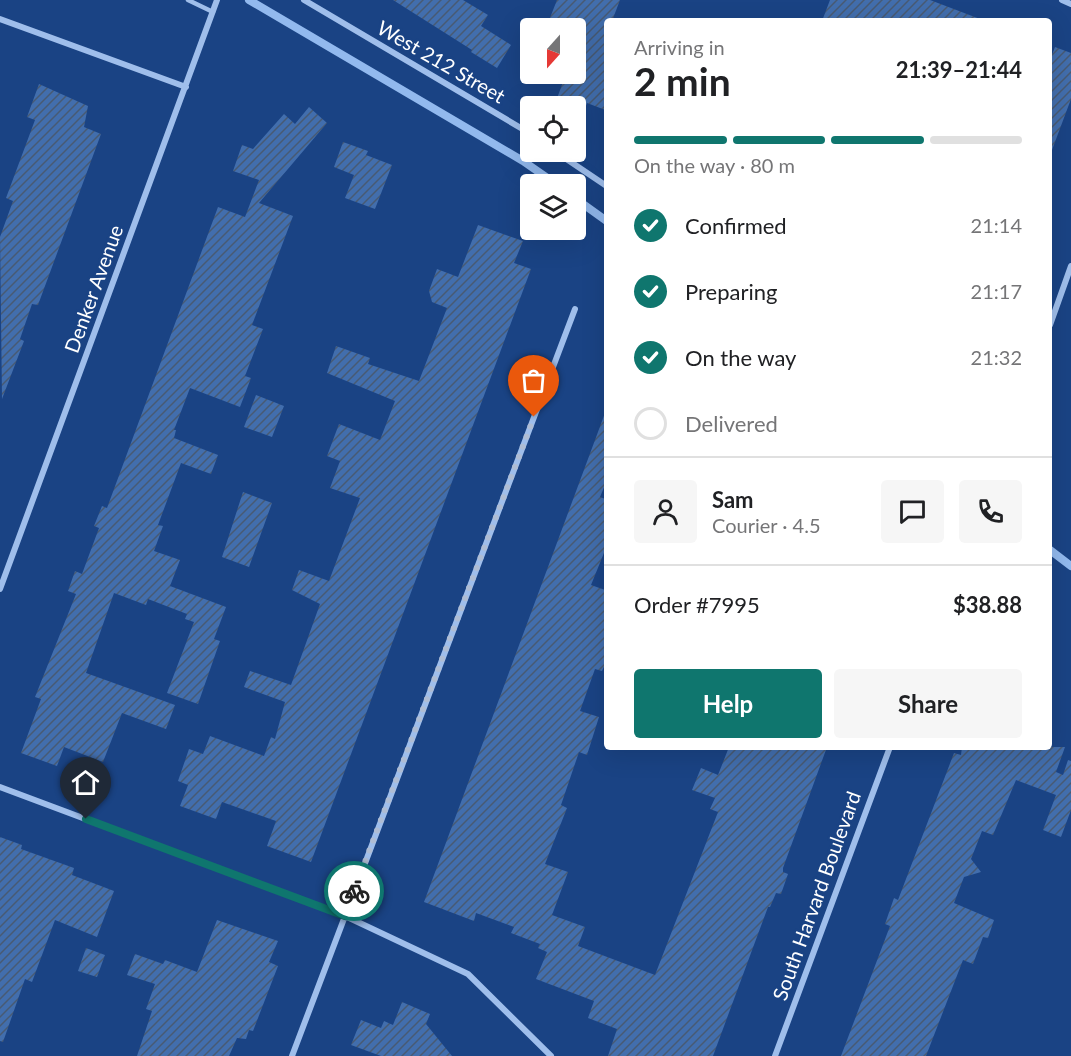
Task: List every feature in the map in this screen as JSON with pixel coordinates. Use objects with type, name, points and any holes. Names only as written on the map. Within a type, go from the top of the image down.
[{"type":"street","name":"Denker Avenue","points":[[0,589],[217,0]]},
{"type":"street","name":"West 212 Street","points":[[304,0],[520,128]]},
{"type":"street","points":[[1062,0],[1071,4]]},
{"type":"street","points":[[0,19],[186,87]]},
{"type":"street","points":[[571,162],[604,184]]},
{"type":"street","points":[[1052,319],[1071,266]]},
{"type":"street","points":[[292,1056],[575,309]]},
{"type":"street","name":"South Harvard Boulevard","points":[[775,1056],[889,750]]},
{"type":"street","points":[[0,787],[345,916],[468,974],[551,1056]]},
{"type":"lane","points":[[188,0],[213,12]]},
{"type":"building","points":[[393,0],[463,0],[488,15],[481,26],[511,45],[497,68]]},
{"type":"building","points":[[557,0],[620,0],[613,18],[604,18],[604,109],[587,103],[586,106],[586,96],[558,96],[562,84],[586,84],[586,18],[550,18]]},
{"type":"building","points":[[830,0],[930,0],[977,18],[823,18]]},
{"type":"building","points":[[1055,47],[1071,53],[1071,99],[1052,150],[1052,55]]},
{"type":"building","points":[[39,84],[88,106],[84,127],[101,134],[38,305],[32,304],[20,339],[24,341],[2,399],[0,237],[13,201],[6,198],[35,120],[27,117]]},
{"type":"building","points":[[309,107],[327,123],[259,203],[293,216],[252,325],[263,329],[245,376],[251,378],[240,407],[190,388],[174,430],[176,430],[174,438],[218,455],[211,474],[181,463],[158,525],[163,526],[154,551],[180,560],[170,586],[226,607],[214,639],[220,641],[198,704],[167,693],[194,622],[185,619],[187,614],[148,599],[146,605],[114,593],[86,673],[175,705],[166,729],[122,713],[103,762],[64,747],[57,766],[21,753],[41,699],[35,697],[76,594],[68,591],[75,571],[82,574],[99,528],[94,526],[102,506],[107,508],[218,207],[245,217],[259,180],[233,171],[242,145],[253,149],[284,114],[295,124]]},
{"type":"building","points":[[343,142],[368,151],[366,155],[392,165],[375,209],[345,198],[354,175],[334,167]]},
{"type":"building","points":[[478,225],[523,241],[514,263],[531,269],[311,862],[267,846],[276,821],[222,802],[216,819],[180,806],[188,785],[178,781],[189,749],[203,754],[210,736],[264,756],[271,737],[275,739],[285,702],[244,687],[250,671],[291,685],[320,604],[292,590],[299,570],[329,581],[360,498],[330,488],[340,461],[327,456],[339,424],[380,440],[395,401],[327,373],[336,346],[370,358],[368,364],[419,381],[447,308],[432,302],[429,291],[437,269],[458,277]]},
{"type":"building","points":[[256,395],[284,406],[272,437],[244,427]]},
{"type":"building","points":[[604,416],[604,488],[600,497],[604,498],[604,553],[591,585],[604,590],[604,667],[602,671],[595,669],[580,711],[599,717],[587,755],[579,752],[561,805],[567,808],[545,864],[568,872],[552,915],[585,927],[578,946],[655,975],[718,812],[710,809],[715,798],[692,790],[701,768],[718,775],[728,750],[826,750],[783,868],[783,872],[788,874],[781,894],[776,893],[768,907],[713,1056],[608,1056],[617,1029],[588,1018],[594,1001],[536,979],[547,952],[538,948],[540,944],[511,933],[514,927],[476,913],[474,921],[424,902]]},
{"type":"building","points":[[243,492],[272,503],[249,567],[222,557]]},
{"type":"building","points":[[1052,747],[1065,747],[1056,772],[1063,775],[1068,760],[1071,761],[1071,810],[1061,837],[1043,830],[1056,795],[1016,780],[993,835],[982,831],[971,859],[981,872],[964,877],[954,903],[994,920],[988,938],[983,937],[973,964],[963,960],[926,1056],[841,1056],[890,926],[885,924],[894,898],[898,900],[954,753],[961,755],[962,750],[1052,750]]},
{"type":"building","points":[[0,837],[22,845],[21,849],[74,868],[72,875],[114,891],[97,937],[55,920],[32,982],[25,979],[3,1042],[0,1041]]},
{"type":"building","points":[[217,920],[278,941],[269,962],[278,966],[253,1031],[249,1030],[246,1039],[237,1038],[229,1056],[137,1056],[152,1011],[146,1009],[155,984],[127,975],[135,954],[163,964],[165,960],[197,972]]},
{"type":"building","points":[[86,948],[105,955],[97,977],[78,971]]},
{"type":"building","points":[[402,1002],[430,1014],[426,1024],[452,1056],[381,1056],[351,1045],[361,1020],[381,1028],[384,1021],[393,1025]]},
{"type":"waterway","points":[[249,0],[542,174]]},
{"type":"waterway","points":[[586,206],[604,219]]},
{"type":"waterway","points":[[1052,552],[1071,566]]},
{"type":"way so far","points":[[354,891],[534,417]]},
{"type":"route","points":[[86,819],[345,916],[354,891]]}]
